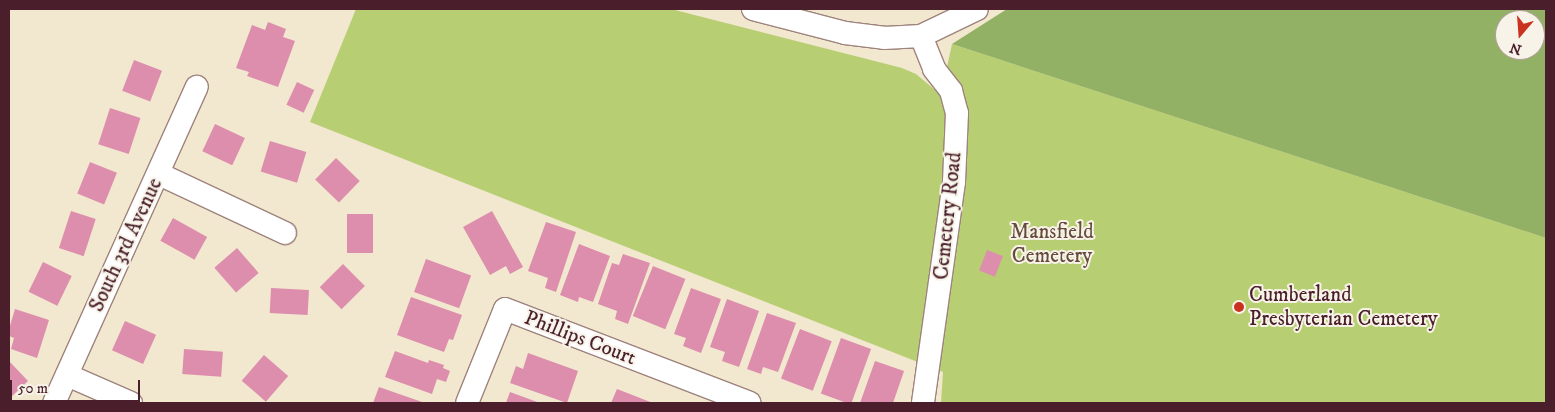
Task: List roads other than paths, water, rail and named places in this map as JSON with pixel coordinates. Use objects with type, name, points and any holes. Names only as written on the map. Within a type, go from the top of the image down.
[{"type":"street","points":[[753,9],[845,33],[884,38],[920,36],[976,9]]},
{"type":"street","name":"Cemetery Road","points":[[920,36],[934,69],[951,91],[957,113],[954,182],[923,403]]},
{"type":"street","name":"South 3rd Avenue","points":[[54,403],[197,87]]},
{"type":"street","points":[[159,174],[285,233]]},
{"type":"street","name":"Phillips Court","points":[[467,403],[505,309],[708,396],[750,403]]},
{"type":"street","points":[[67,375],[131,403]]},
{"type":"place","name":"Cumberland Presbyterian Cemetery","points":[[1239,307]]},
{"type":"park label","name":"Mansfield Cemetery","points":[[1052,244]]}]
